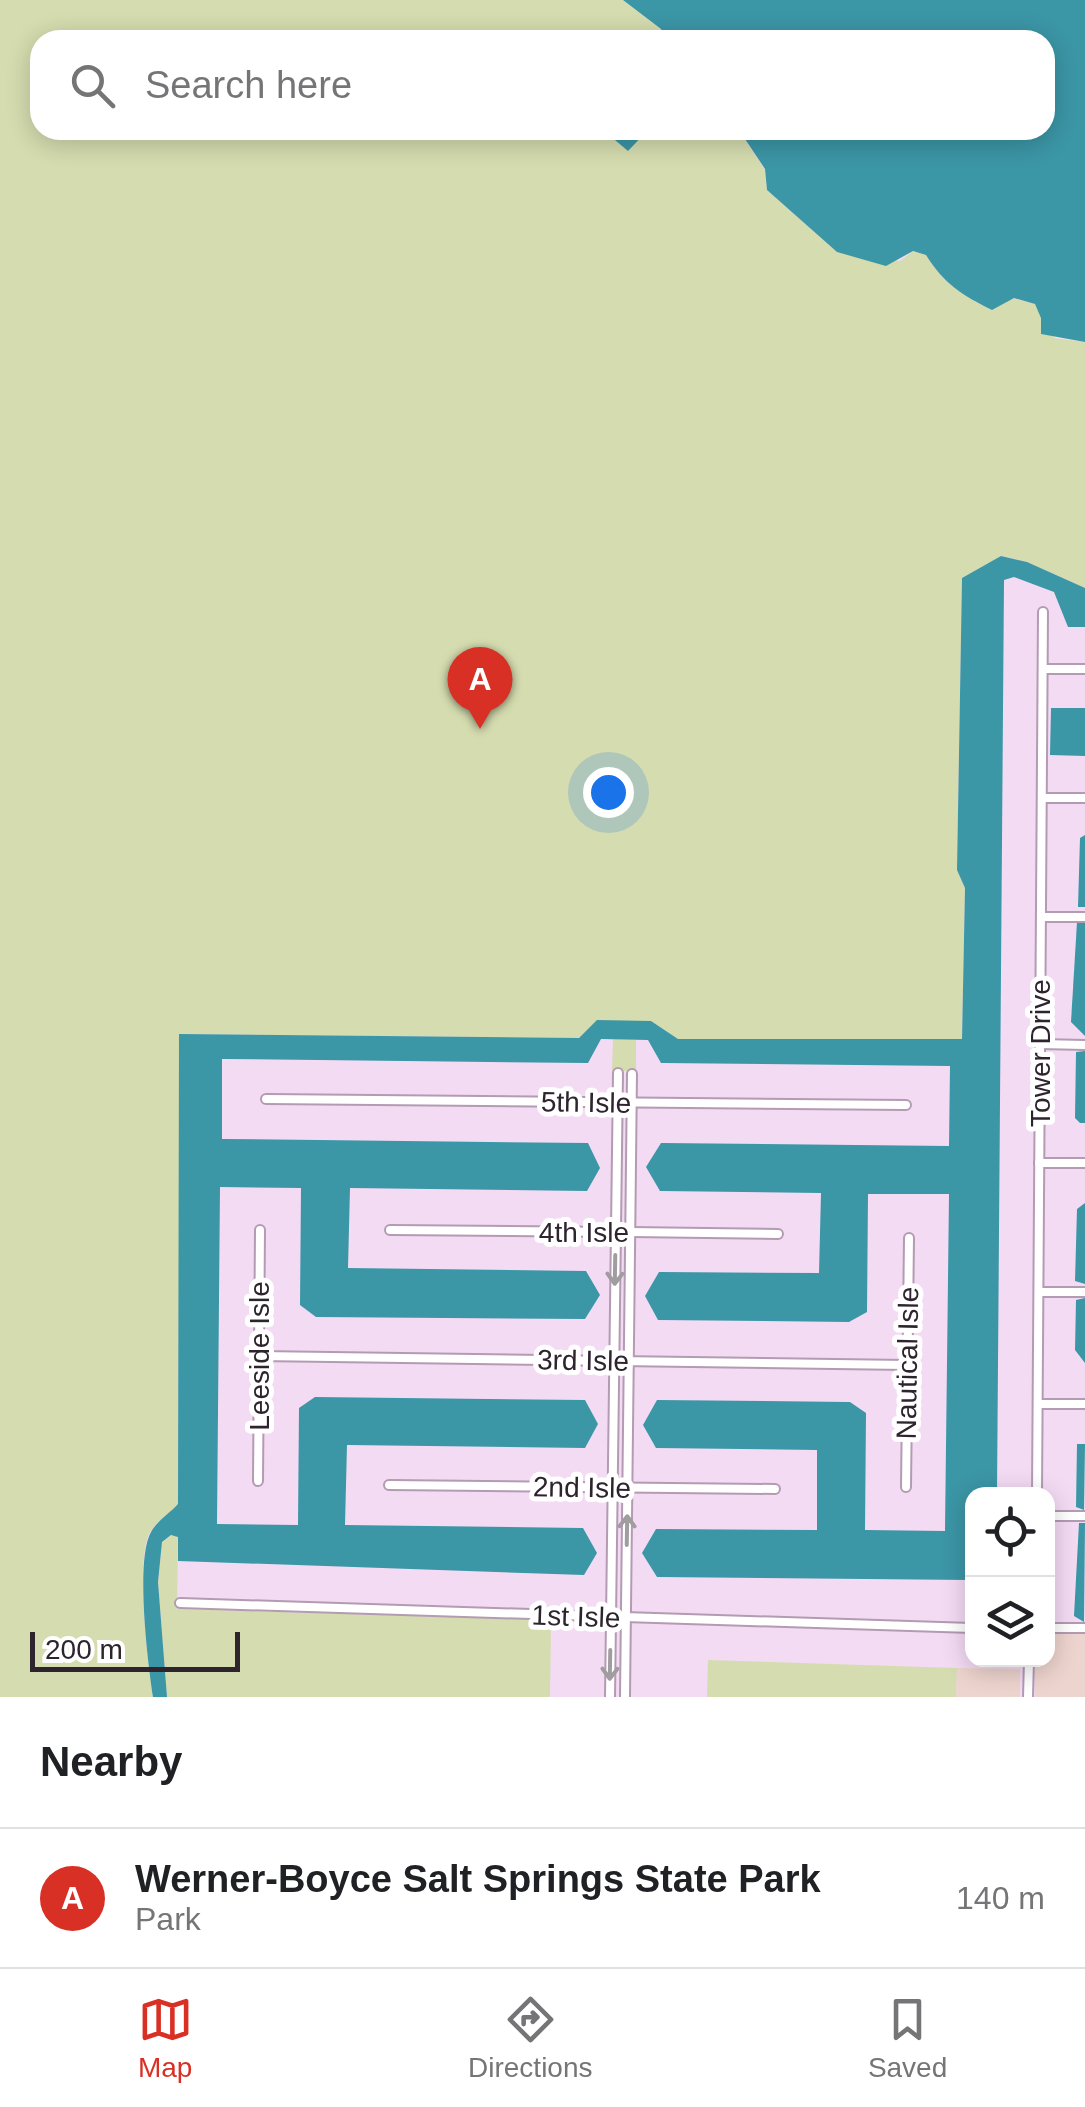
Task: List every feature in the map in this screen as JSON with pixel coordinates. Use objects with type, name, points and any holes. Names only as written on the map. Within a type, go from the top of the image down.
[{"type":"street","name":"Tower Drive","points":[[1037,1487],[1043,612]]},
{"type":"street","points":[[1043,669],[1085,669]]},
{"type":"street","points":[[1042,798],[1085,798]]},
{"type":"street","points":[[1041,917],[1085,916]]},
{"type":"street","points":[[1040,1044],[1085,1044]]},
{"type":"street","points":[[610,1697],[618,1073]]},
{"type":"street","points":[[624,1697],[632,1074]]},
{"type":"street","name":"5th Isle","points":[[266,1099],[906,1105]]},
{"type":"street","points":[[1039,1163],[1085,1163]]},
{"type":"street","name":"Leeside Isle","points":[[258,1481],[260,1230]]},
{"type":"street","name":"4th Isle","points":[[390,1230],[778,1234]]},
{"type":"street","name":"Nautical Isle","points":[[906,1487],[908,1238]]},
{"type":"street","points":[[1038,1292],[1085,1292]]},
{"type":"street","name":"3rd Isle","points":[[259,1356],[907,1364]]},
{"type":"street","points":[[1038,1404],[1085,1404]]},
{"type":"street","name":"2nd Isle","points":[[389,1485],[775,1490]]},
{"type":"street","points":[[1055,1516],[1085,1516]]},
{"type":"street","name":"1st Isle","points":[[180,1603],[965,1628]]},
{"type":"street","points":[[1055,1628],[1085,1628]]},
{"type":"street","points":[[1028,1697],[1029,1667]]},
{"type":"shaded area","points":[[1055,1634],[1085,1634],[1085,1697],[1035,1697],[1035,1667],[1055,1667]]},
{"type":"shaded area","points":[[957,1668],[1020,1669],[1020,1697],[956,1697]]},
{"type":"green space","points":[[0,0],[623,0],[662,30],[30,30],[30,140],[616,140],[628,150],[638,140],[746,140],[765,170],[767,190],[837,252],[900,261],[913,251],[926,255],[947,281],[981,305],[992,310],[1013,298],[1035,304],[1054,338],[1085,342],[1085,588],[1027,562],[1002,556],[962,578],[957,870],[965,888],[962,1039],[678,1039],[651,1021],[597,1021],[579,1038],[180,1034],[178,1505],[150,1532],[143,1565],[153,1697],[0,1697]]},
{"type":"green space","points":[[613,1039],[636,1040],[636,1071],[612,1071]]},
{"type":"green space","points":[[172,1535],[178,1536],[177,1609],[551,1620],[550,1697],[167,1697],[158,1582],[162,1542]]},
{"type":"green space","points":[[708,1660],[957,1668],[956,1697],[707,1697]]},
{"type":"water","points":[[623,0],[1085,0],[1085,342],[1041,334],[1041,318],[1035,304],[1014,298],[992,310],[981,305],[947,281],[926,255],[913,251],[886,266],[837,252],[767,190],[765,169],[746,140],[1055,140],[1055,30],[661,29]]},
{"type":"water","points":[[615,140],[638,140],[628,151]]},
{"type":"water","points":[[1001,556],[1027,562],[1085,588],[1085,627],[1068,627],[1054,592],[1014,577],[1004,580],[997,1487],[965,1487],[965,1580],[657,1577],[642,1553],[656,1529],[817,1530],[817,1450],[656,1448],[643,1425],[657,1400],[850,1402],[866,1413],[865,1530],[945,1531],[949,1194],[868,1194],[867,1312],[849,1322],[658,1320],[645,1296],[659,1272],[819,1273],[821,1193],[660,1191],[646,1167],[661,1143],[949,1146],[950,1066],[661,1063],[648,1040],[601,1039],[588,1063],[222,1059],[222,1139],[588,1143],[600,1168],[587,1191],[350,1188],[348,1268],[586,1271],[600,1295],[585,1319],[316,1317],[300,1305],[301,1188],[220,1187],[217,1524],[298,1525],[299,1408],[315,1397],[585,1400],[598,1424],[585,1448],[347,1445],[345,1525],[583,1528],[597,1553],[584,1575],[178,1561],[178,1537],[171,1535],[162,1542],[158,1582],[167,1697],[153,1697],[144,1613],[146,1546],[153,1528],[178,1504],[179,1034],[579,1038],[597,1020],[651,1021],[678,1039],[962,1039],[965,888],[957,870],[962,578]]},
{"type":"water","points":[[1051,708],[1085,708],[1085,756],[1050,755]]},
{"type":"water","points":[[1085,835],[1085,907],[1078,907],[1080,838]]},
{"type":"water","points":[[1077,922],[1085,923],[1085,1036],[1071,1022]]},
{"type":"water","points":[[1085,1051],[1085,1123],[1080,1123],[1075,1118],[1076,1052]]},
{"type":"water","points":[[1085,1203],[1085,1284],[1075,1281],[1077,1209]]},
{"type":"water","points":[[1085,1298],[1085,1363],[1075,1350],[1076,1300]]},
{"type":"water","points":[[1077,1444],[1085,1444],[1084,1510],[1076,1507]]},
{"type":"water","points":[[1079,1523],[1085,1523],[1084,1622],[1074,1616]]},
{"type":"place","name":"Werner-Boyce Salt Springs State Park","points":[[480,729]]}]
